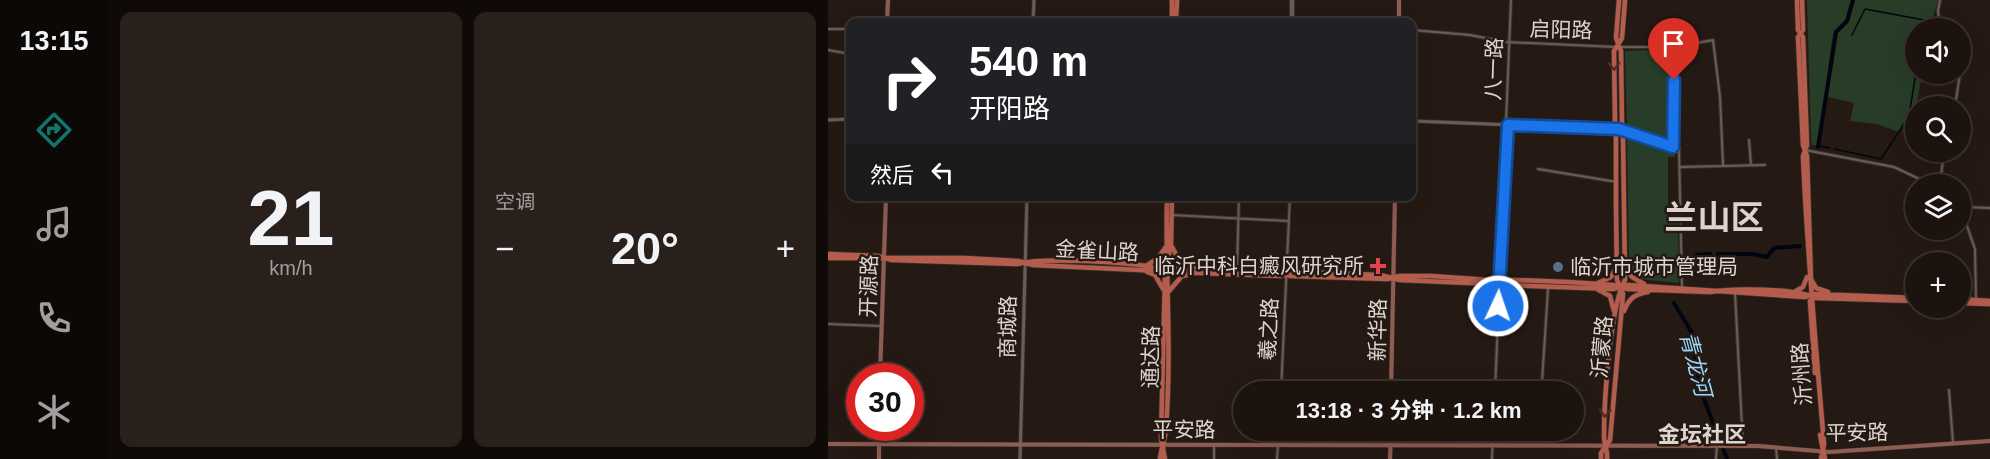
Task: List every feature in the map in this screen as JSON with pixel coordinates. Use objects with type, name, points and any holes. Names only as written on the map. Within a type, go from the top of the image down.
[{"type":"main road","points":[[887,18],[888,0]]},
{"type":"main road","points":[[1174,0],[1174,18]]},
{"type":"main road","points":[[1399,0],[1399,18]]},
{"type":"main road","name":"沂蒙路","points":[[1618,47],[1616,38],[1619,0]]},
{"type":"main road","name":"沂蒙路","points":[[1607,459],[1604,440],[1617,294],[1625,280],[1623,137],[1615,123],[1614,51],[1622,38],[1625,0]]},
{"type":"main road","name":"沂州路","points":[[1797,0],[1800,34],[1803,37],[1810,295],[1823,459]]},
{"type":"main road","name":"沂州路","points":[[1800,34],[1803,30],[1802,0]]},
{"type":"main road","name":"沂蒙路","points":[[1601,459],[1610,440],[1623,294],[1617,279],[1616,136],[1619,129]]},
{"type":"main road","name":"开源路","points":[[881,363],[886,201]]},
{"type":"main road","name":"通达路","points":[[1163,459],[1167,201]]},
{"type":"main road","name":"通达路","points":[[1168,243],[1172,201]]},
{"type":"main road","name":"新华路","points":[[1392,381],[1395,201]]},
{"type":"main road","points":[[1168,243],[1164,252],[1144,268],[1155,274],[1167,292],[1182,276],[1197,270]]},
{"type":"main road","points":[[1168,243],[1180,262],[1197,270]]},
{"type":"main road","name":"金雀山路","points":[[828,256],[1287,274],[1341,273],[1449,282],[1596,286]]},
{"type":"main road","points":[[1615,314],[1610,296],[1596,286],[1611,277],[1618,262]]},
{"type":"main road","points":[[1624,264],[1638,282],[1656,288]]},
{"type":"main road","name":"金雀山路","points":[[1197,270],[1237,269],[1287,274]]},
{"type":"main road","points":[[1788,294],[1803,287],[1810,277],[1816,288],[1833,295]]},
{"type":"main road","name":"金雀山路","points":[[1500,283],[1514,280],[1596,286],[1905,299]]},
{"type":"main road","points":[[1621,316],[1627,302],[1636,294],[1656,288]]},
{"type":"main road","name":"金雀山路","points":[[1656,288],[1682,288],[1735,294],[1788,294]]},
{"type":"main road","points":[[1788,294],[1804,301],[1812,313]]},
{"type":"main road","name":"金雀山路","points":[[1810,295],[1822,298],[1905,300]]},
{"type":"main road","points":[[1812,313],[1815,305],[1822,298]]},
{"type":"main road","points":[[1971,300],[1990,302]]},
{"type":"main road","points":[[1971,301],[1990,302]]},
{"type":"main road","points":[[1390,441],[1390,459]]},
{"type":"main road","name":"平安路","points":[[828,444],[1776,446],[1822,450],[1990,441]]},
{"type":"main road","points":[[879,444],[879,459]]},
{"type":"street","points":[[1033,18],[1034,0]]},
{"type":"street","points":[[1292,0],[1292,18]]},
{"type":"street","name":"八一路","points":[[1495,381],[1508,125],[1511,0]]},
{"type":"street","points":[[1939,18],[1940,0]]},
{"type":"street","points":[[828,29],[846,29]]},
{"type":"street","name":"启阳路","points":[[1416,30],[1470,35],[1510,43],[1618,47],[1674,47],[1713,40],[1720,97],[1723,165]]},
{"type":"street","points":[[1673,147],[1674,47]]},
{"type":"street","points":[[828,50],[846,53]]},
{"type":"street","points":[[828,120],[846,119]]},
{"type":"street","points":[[1416,121],[1619,129],[1679,149],[1682,288]]},
{"type":"street","points":[[1749,140],[1751,165]]},
{"type":"street","points":[[1805,150],[1894,166],[1910,174]]},
{"type":"street","points":[[1680,167],[1765,165]]},
{"type":"street","points":[[1538,169],[1617,183]]},
{"type":"street","name":"商城路","points":[[1020,459],[1027,201]]},
{"type":"street","points":[[1237,269],[1239,201]]},
{"type":"street","name":"羲之路","points":[[1282,381],[1290,201]]},
{"type":"street","points":[[1971,207],[1990,208]]},
{"type":"street","points":[[1172,215],[1289,221]]},
{"type":"street","points":[[1971,236],[1975,249],[1976,300]]},
{"type":"street","points":[[1542,381],[1548,286]]},
{"type":"street","points":[[1735,294],[1743,446]]},
{"type":"street","points":[[828,324],[882,326]]},
{"type":"street","points":[[1949,390],[1953,443]]},
{"type":"street","points":[[1278,441],[1278,459]]},
{"type":"street","points":[[1492,441],[1492,459]]},
{"type":"street","points":[[1214,445],[1214,459]]},
{"type":"street","points":[[1716,459],[1718,446]]},
{"type":"street","points":[[1776,446],[1777,459]]},
{"type":"green space","points":[[1807,0],[1851,0],[1846,20],[1834,31],[1818,145],[1812,145],[1811,140]]},
{"type":"green space","points":[[1855,0],[1938,0],[1933,18],[1905,18],[1905,84],[1920,84],[1918,96],[1905,96],[1905,124],[1899,132],[1877,124],[1850,121],[1854,103],[1828,97],[1838,33],[1849,22]]},
{"type":"green space","points":[[1671,50],[1672,135],[1668,141],[1627,128],[1625,51]]},
{"type":"green space","points":[[1631,137],[1674,151],[1675,157],[1668,157],[1668,215],[1678,217],[1679,283],[1639,279],[1629,266],[1627,138]]},
{"type":"waterway","name":"青龙河","points":[[1818,147],[1836,32],[1847,21],[1853,0]]},
{"type":"waterway","points":[[1852,35],[1865,9],[1913,18]]},
{"type":"waterway","points":[[1834,149],[1881,159],[1909,116],[1914,84]]},
{"type":"waterway","points":[[1819,146],[1830,148]]},
{"type":"waterway","name":"青龙河","points":[[1718,254],[1753,254],[1767,257],[1774,248],[1800,246]]},
{"type":"waterway","name":"青龙河","points":[[1697,255],[1710,254]]},
{"type":"waterway","name":"青龙河","points":[[1674,303],[1692,333],[1699,386],[1727,459]]},
{"type":"place","name":"临沂中科白癜风研究所","points":[[1378,266]]},
{"type":"place","name":"临沂市城市管理局","points":[[1558,267]]},
{"type":"district","name":"兰山区","points":[[1714,217]]},
{"type":"district","name":"金坛社区","points":[[1702,434]]},
{"type":"route","points":[[1498,306],[1508,125],[1619,129],[1673,147],[1674,80]]}]
